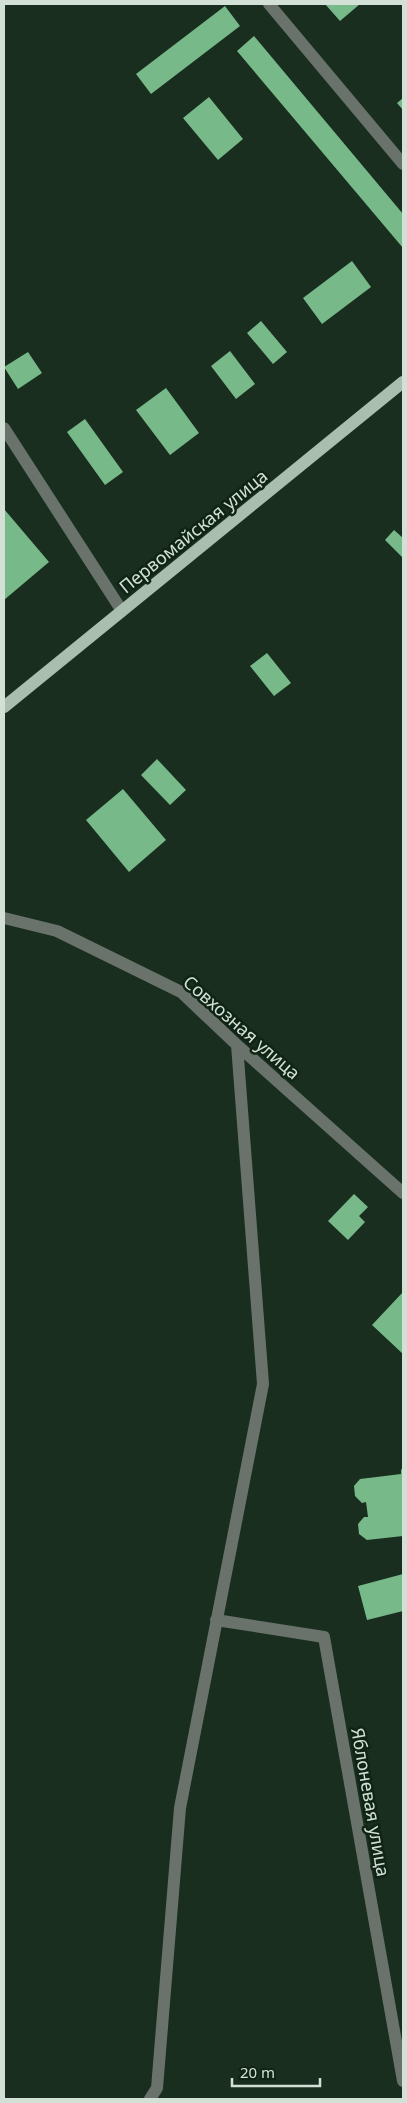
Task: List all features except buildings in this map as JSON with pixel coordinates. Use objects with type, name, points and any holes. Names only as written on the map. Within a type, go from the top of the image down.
[{"type":"main road","name":"Первомайская улица","points":[[4,707],[403,382]]},
{"type":"street","points":[[269,4],[403,164]]},
{"type":"street","points":[[4,428],[122,611]]},
{"type":"street","name":"Совхозная улица","points":[[4,918],[57,931],[180,992],[403,1194]]},
{"type":"street","points":[[150,2099],[158,2088],[180,1808],[263,1384],[237,1045]]},
{"type":"street","name":"Яблоневая улица","points":[[216,1620],[324,1638],[403,2081]]}]
